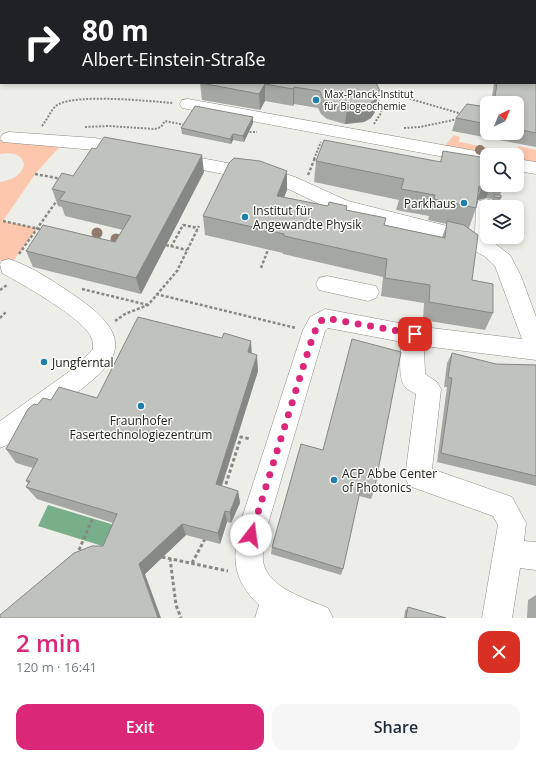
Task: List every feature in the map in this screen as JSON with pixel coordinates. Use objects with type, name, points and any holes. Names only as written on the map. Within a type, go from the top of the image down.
[{"type":"street","points":[[188,112],[480,158]]},
{"type":"street","points":[[252,131],[400,156],[435,150]]},
{"type":"street","points":[[9,138],[95,144],[233,170],[243,169],[283,178],[345,207],[363,213],[466,237],[484,246],[503,262],[510,276],[536,348],[415,334],[325,318],[318,323],[314,330],[265,486],[248,546],[249,561],[253,577],[263,589],[272,609],[318,618]]},
{"type":"street","points":[[524,166],[536,168]]},
{"type":"street","points":[[0,436],[53,396],[76,381],[95,364],[104,351],[104,341],[100,330],[76,308],[9,268]]},
{"type":"street","points":[[327,284],[368,292]]},
{"type":"street","points":[[415,334],[412,350],[413,379],[429,389],[418,477],[502,506],[512,523],[497,618]]},
{"type":"street","points":[[508,554],[536,556]]},
{"type":"path","points":[[369,88],[466,115],[459,119],[447,122],[420,127],[399,128]]},
{"type":"path","points":[[374,93],[382,104],[383,109],[376,121]]},
{"type":"path","points":[[9,138],[37,129],[43,125],[53,109],[60,104],[71,101],[100,100],[166,102]]},
{"type":"path","points":[[161,127],[165,121],[185,125],[188,112]]},
{"type":"path","points":[[308,175],[321,142]]},
{"type":"path","points":[[35,174],[65,180]]},
{"type":"path","points":[[9,268],[59,199]]},
{"type":"path","points":[[3,221],[44,230]]},
{"type":"path","points":[[117,319],[124,314],[148,305],[177,271],[198,227],[183,225],[172,247]]},
{"type":"path","points":[[261,268],[272,241]]},
{"type":"path","points":[[166,245],[187,250]]},
{"type":"path","points":[[81,289],[148,305]]},
{"type":"path","points":[[156,294],[304,330],[314,330]]},
{"type":"path","points":[[0,318],[7,311]]},
{"type":"path","points":[[223,493],[241,437],[251,439]]},
{"type":"path","points":[[79,550],[93,517]]},
{"type":"path","points":[[192,563],[207,536]]},
{"type":"path","points":[[162,556],[227,571]]},
{"type":"path","points":[[170,558],[176,605],[181,618]]},
{"type":"shaded area","points":[[454,135],[460,137],[459,142],[490,148],[480,148],[480,154],[444,147]]},
{"type":"shaded area","points":[[9,138],[64,142],[35,174],[3,221],[37,228],[9,267],[0,260],[0,182],[18,175],[23,169],[24,165],[21,158],[15,154],[0,154],[0,140]]},
{"type":"shaded area","points":[[518,146],[536,150],[536,165],[524,162],[524,148],[518,148]]},
{"type":"shaded area","points":[[48,505],[121,527],[112,549],[38,526]]},
{"type":"building","points":[[206,84],[265,84],[259,94]]},
{"type":"building","points":[[265,84],[376,84],[379,89],[378,95],[374,101],[367,105],[347,108],[329,102],[322,97],[320,91],[294,87],[293,89]]},
{"type":"building","points":[[497,84],[536,84],[536,133],[524,130],[524,96],[495,96]]},
{"type":"building","points":[[467,104],[480,106],[480,123],[456,118]]},
{"type":"building","points":[[195,106],[253,117],[243,136],[233,134],[230,139],[181,128]]},
{"type":"building","points":[[104,137],[202,155],[136,278],[26,251],[43,225],[115,242],[131,216],[59,200],[65,192],[52,189],[62,173],[73,176],[92,148],[96,149]]},
{"type":"building","points":[[324,140],[441,162],[443,151],[480,157],[480,186],[476,208],[434,199],[435,195],[401,189],[404,179],[316,161]]},
{"type":"building","points":[[234,158],[260,161],[287,171],[277,196],[328,206],[329,202],[347,206],[346,210],[386,218],[384,225],[445,238],[447,221],[464,225],[478,235],[472,280],[493,284],[493,313],[429,302],[430,285],[385,278],[387,259],[203,216],[229,163]]},
{"type":"building","points":[[494,195],[501,195],[501,198],[494,197]]},
{"type":"building","points":[[138,317],[222,338],[224,333],[251,341],[248,352],[257,355],[216,484],[238,491],[230,512],[225,511],[218,533],[182,524],[139,564],[158,618],[0,618],[0,615],[74,553],[92,546],[103,546],[117,514],[26,487],[30,481],[26,481],[38,459],[6,449],[28,409],[34,404],[37,405],[43,398],[51,400],[59,387],[97,398]]},
{"type":"building","name":"ACP Abbe Center of Photonics","points":[[352,339],[401,352],[374,491],[361,487],[343,569],[272,547],[301,444],[323,450]]},
{"type":"building","points":[[452,353],[496,364],[536,365],[536,476],[441,453],[452,378],[448,377]]},
{"type":"building","points":[[408,607],[446,618],[406,618]]},
{"type":"place","name":"Max-Planck-Institut für Biogeochemie","points":[[316,100]]},
{"type":"place","name":"Parkhaus","points":[[464,203]]},
{"type":"place","name":"Institut für Angewandte Physik","points":[[245,217]]},
{"type":"place","name":"Jungferntal","points":[[44,362]]},
{"type":"place","name":"Fraunhofer Fasertechnologiezentrum","points":[[141,406]]},
{"type":"place","name":"ACP Abbe Center of Photonics","points":[[334,480]]},
{"type":"route","points":[[251,535],[314,330],[318,323],[325,318],[415,334]]}]
